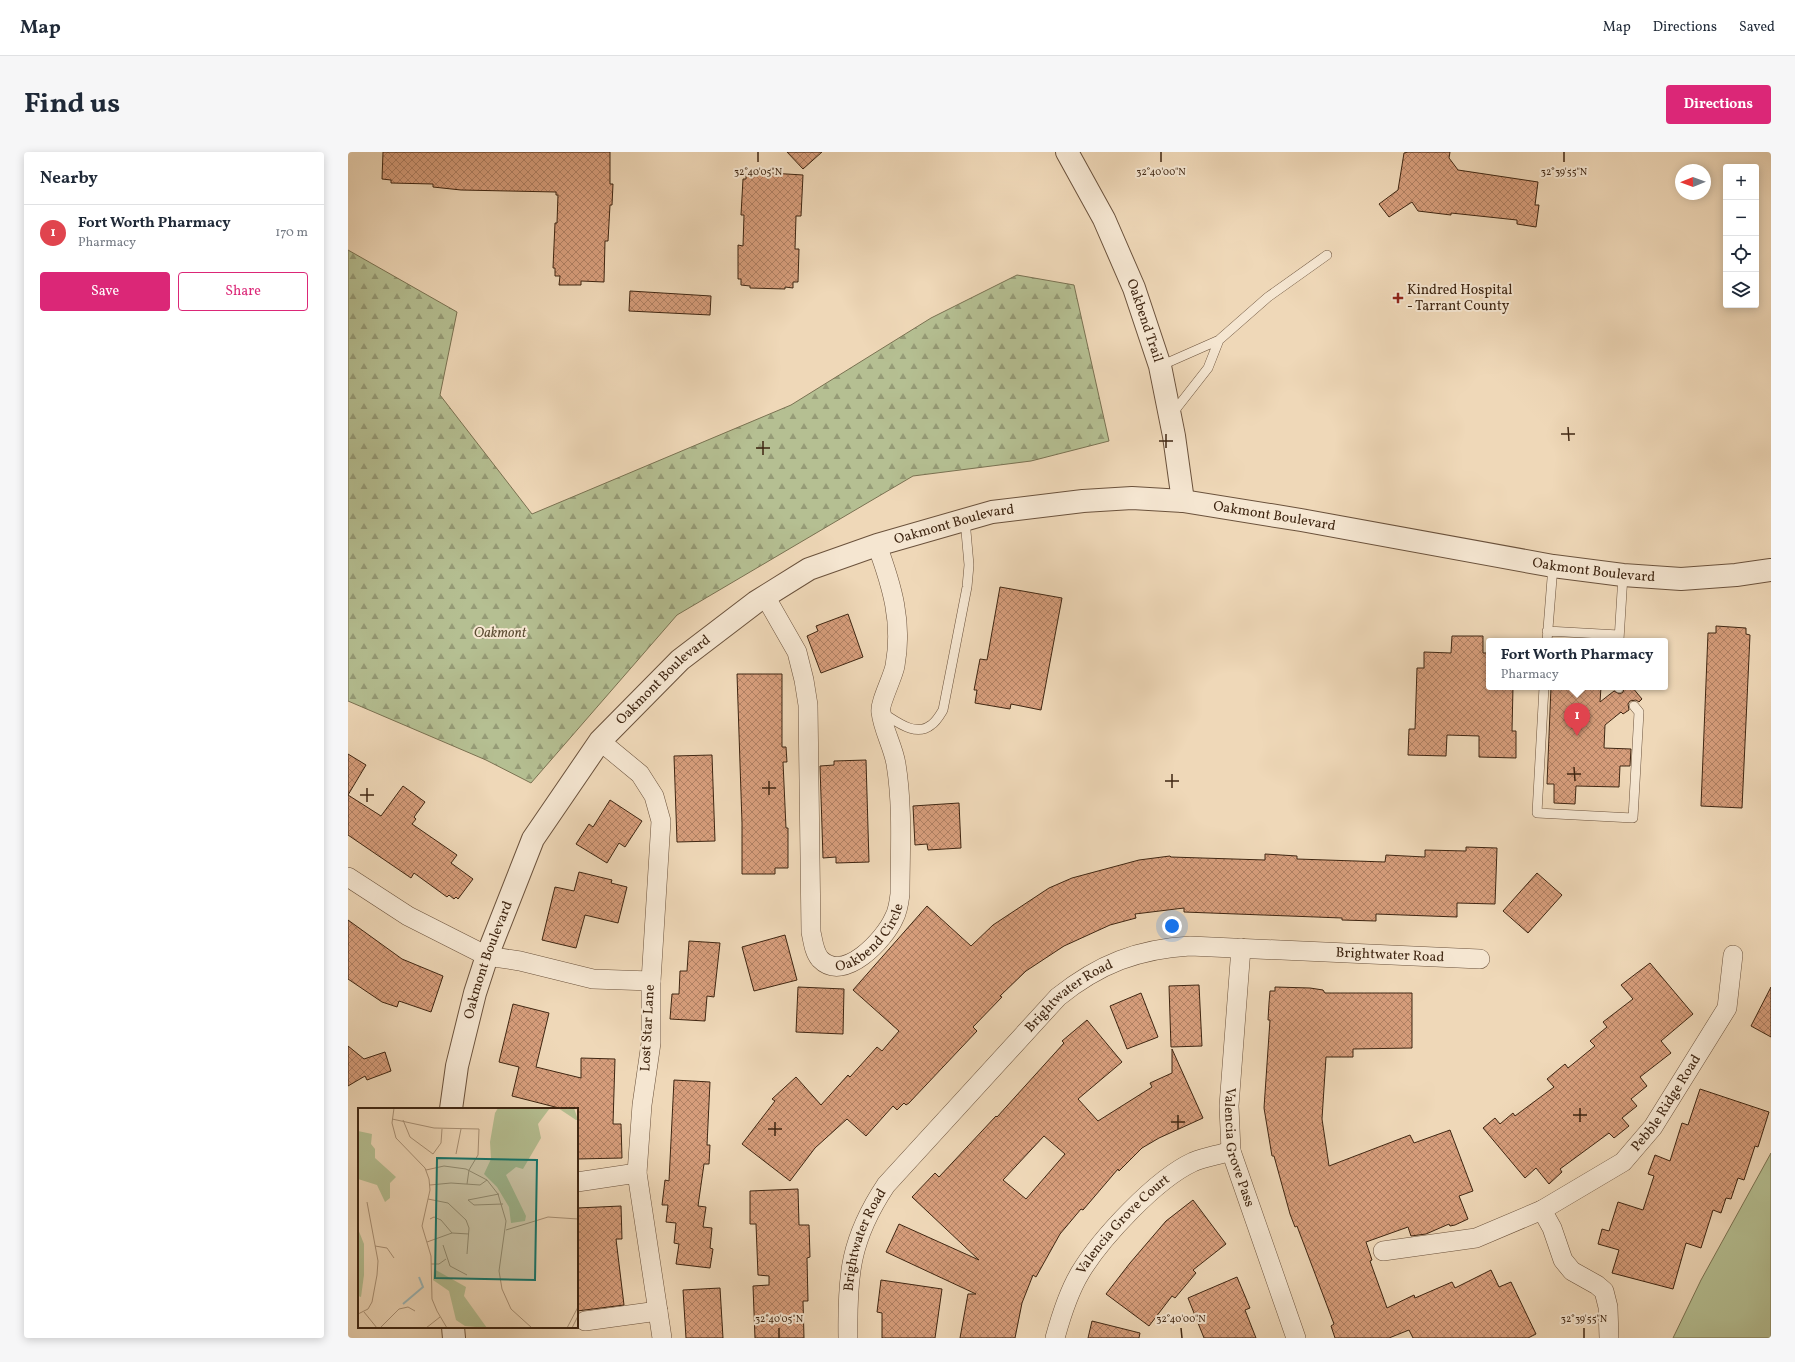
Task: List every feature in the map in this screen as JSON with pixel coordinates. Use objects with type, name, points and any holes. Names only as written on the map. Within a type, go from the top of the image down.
[{"type":"street","name":"Oakbend Trail","points":[[1067,152],[1104,219],[1134,288],[1160,366],[1170,416],[1183,501]]},
{"type":"street","name":"Oakmont Boulevard","points":[[451,1108],[457,1066],[475,993],[487,956],[532,839],[600,741],[680,660],[765,596],[809,569],[877,545],[992,512],[1083,500],[1132,498],[1183,501],[1301,520],[1553,566],[1623,575],[1681,579],[1736,575],[1771,570]]},
{"type":"street","points":[[877,545],[888,574],[896,609],[898,650],[894,669],[880,711]]},
{"type":"street","name":"Oakbend Circle","points":[[765,596],[797,652],[808,705],[811,932],[815,949],[820,959],[829,964],[840,966],[853,962],[862,957],[888,930],[898,907],[900,894],[899,791],[896,763],[880,711]]},
{"type":"street","name":"Lost Star Lane","points":[[600,741],[640,774],[654,796],[661,821],[651,981],[651,1043],[642,1105],[637,1173],[662,1338]]},
{"type":"street","points":[[348,876],[408,916],[487,956],[520,961],[593,979],[651,981]]},
{"type":"street","name":"Brightwater Road","points":[[848,1338],[847,1300],[852,1259],[858,1239],[875,1202],[899,1169],[1058,997],[1086,977],[1110,964],[1149,951],[1190,946],[1480,959]]},
{"type":"street","name":"Valencia Grove Pass","points":[[1241,948],[1229,1106],[1231,1151],[1296,1338]]},
{"type":"street","name":"Pebble Ridge Road","points":[[1383,1251],[1476,1238],[1542,1210],[1623,1162],[1653,1128],[1727,1008],[1733,955]]},
{"type":"street","name":"Valencia Grove Court","points":[[1055,1338],[1063,1310],[1080,1273],[1105,1240],[1139,1202],[1160,1183],[1193,1162],[1231,1151]]},
{"type":"street","points":[[578,1182],[637,1173]]},
{"type":"street","points":[[1542,1210],[1552,1228],[1563,1260],[1572,1271],[1597,1285],[1604,1291],[1608,1307],[1609,1338]]},
{"type":"street","points":[[585,1321],[658,1311]]},
{"type":"street","points":[[453,1328],[454,1338]]},
{"type":"lane","points":[[1160,366],[1219,340],[1268,297],[1327,255]]},
{"type":"lane","points":[[1170,416],[1208,368],[1219,340]]},
{"type":"lane","points":[[880,711],[908,727],[920,730],[931,726],[943,710],[968,580],[969,565],[965,520]]},
{"type":"lane","points":[[1547,638],[1553,566]]},
{"type":"lane","points":[[1548,631],[1619,638],[1623,575]]},
{"type":"lane","points":[[1544,690],[1537,813],[1633,818],[1639,712],[1634,706]]},
{"type":"green space","name":"Oakmont","points":[[348,250],[457,312],[440,395],[532,514],[791,405],[931,318],[1017,275],[1074,285],[1109,441],[1031,461],[913,476],[677,615],[531,783],[486,760],[348,701]]},
{"type":"green space","points":[[1771,1153],[1771,1338],[1673,1338],[1701,1280]]},
{"type":"building","points":[[383,152],[610,152],[610,184],[613,184],[608,241],[605,241],[604,282],[581,281],[581,285],[559,285],[560,276],[555,276],[555,268],[553,268],[555,223],[557,223],[558,195],[556,195],[556,192],[461,190],[433,187],[433,184],[391,183],[391,180],[382,179]]},
{"type":"building","points":[[787,152],[822,152],[803,169]]},
{"type":"building","points":[[1450,152],[1449,158],[1458,170],[1538,182],[1535,205],[1539,205],[1536,227],[1517,224],[1517,220],[1418,211],[1412,202],[1389,217],[1379,204],[1398,190],[1404,153]]},
{"type":"building","points":[[754,172],[803,175],[801,216],[796,216],[795,249],[799,249],[798,282],[793,282],[793,288],[750,288],[750,286],[741,285],[741,279],[738,279],[738,245],[743,246],[744,215],[741,215],[743,179],[746,179],[746,174],[753,174]]},
{"type":"building","points":[[630,291],[711,296],[710,315],[629,311]]},
{"type":"building","points":[[1000,587],[1062,598],[1041,710],[1011,704],[1010,709],[975,703],[977,690],[974,690],[980,659],[987,660]]},
{"type":"building","points":[[848,614],[863,657],[821,673],[807,636],[818,631],[816,626]]},
{"type":"building","points":[[1716,626],[1746,628],[1746,634],[1750,635],[1742,808],[1701,806],[1708,633],[1716,633]]},
{"type":"building","points":[[1452,636],[1483,636],[1483,653],[1486,653],[1486,690],[1513,690],[1512,731],[1516,731],[1516,758],[1479,757],[1479,736],[1447,735],[1446,756],[1408,755],[1409,729],[1415,729],[1417,668],[1424,668],[1424,652],[1451,653]]},
{"type":"building","points":[[737,674],[782,674],[782,747],[786,747],[787,762],[783,762],[786,828],[788,828],[788,868],[775,868],[775,874],[742,874],[742,823]]},
{"type":"building","points":[[1551,690],[1601,690],[1600,702],[1614,691],[1620,694],[1624,690],[1634,690],[1642,699],[1639,702],[1636,700],[1630,701],[1628,704],[1629,710],[1623,714],[1621,712],[1605,725],[1604,748],[1631,749],[1630,766],[1620,766],[1619,787],[1576,786],[1575,804],[1554,803],[1554,784],[1547,784]]},
{"type":"building","points":[[348,754],[366,765],[348,795]]},
{"type":"building","points":[[712,755],[715,841],[677,842],[674,756]]},
{"type":"building","points":[[866,760],[869,862],[836,863],[836,857],[823,858],[820,766],[834,765],[834,761]]},
{"type":"building","points":[[403,786],[425,802],[414,817],[416,819],[412,824],[457,855],[451,863],[473,879],[458,899],[456,897],[454,899],[449,895],[447,897],[414,873],[411,878],[348,835],[348,795],[381,816]]},
{"type":"building","points":[[610,800],[642,821],[625,847],[619,843],[607,863],[576,844],[589,824],[593,827]]},
{"type":"building","points":[[959,803],[961,848],[928,850],[927,844],[915,845],[913,806]]},
{"type":"building","points":[[1466,847],[1497,848],[1495,904],[1457,903],[1457,917],[1376,914],[1376,921],[1342,920],[1342,918],[1184,912],[1184,908],[1135,914],[1136,918],[1110,925],[1064,946],[1026,971],[1000,996],[1002,997],[973,1027],[977,1031],[909,1103],[906,1105],[904,1103],[897,1110],[893,1106],[866,1136],[847,1119],[815,1148],[790,1181],[742,1144],[775,1101],[772,1099],[796,1077],[821,1105],[848,1075],[850,1077],[877,1047],[882,1051],[899,1031],[853,990],[927,906],[971,946],[993,925],[1049,888],[1072,878],[1139,860],[1170,856],[1265,860],[1265,854],[1297,856],[1297,859],[1385,862],[1386,855],[1425,857],[1425,850],[1466,851]]},
{"type":"building","points":[[579,872],[612,880],[611,883],[627,887],[618,923],[585,915],[576,948],[542,940],[555,887],[574,891]]},
{"type":"building","points":[[1537,873],[1562,895],[1528,933],[1503,911]]},
{"type":"building","points":[[348,920],[402,959],[443,976],[431,1012],[399,1001],[397,1007],[382,1002],[348,979]]},
{"type":"building","points":[[785,935],[797,980],[754,991],[742,947]]},
{"type":"building","points":[[689,941],[720,943],[714,997],[707,996],[705,1021],[670,1019],[672,994],[679,994],[680,971],[687,971]]},
{"type":"building","points":[[1650,963],[1693,1014],[1661,1041],[1671,1053],[1640,1077],[1647,1086],[1631,1099],[1637,1106],[1622,1118],[1629,1126],[1614,1138],[1609,1133],[1560,1169],[1562,1172],[1549,1184],[1536,1168],[1525,1178],[1483,1128],[1495,1118],[1500,1124],[1513,1113],[1515,1116],[1554,1087],[1547,1079],[1565,1064],[1568,1068],[1595,1046],[1590,1041],[1607,1027],[1603,1022],[1633,999],[1621,985]]},
{"type":"building","points":[[1199,985],[1202,1046],[1171,1047],[1169,986]]},
{"type":"building","points":[[798,987],[844,989],[843,1034],[796,1032]]},
{"type":"building","points":[[1275,987],[1310,988],[1323,990],[1325,993],[1412,993],[1412,1048],[1353,1049],[1353,1057],[1326,1057],[1322,1119],[1329,1166],[1410,1135],[1414,1143],[1450,1130],[1473,1191],[1459,1196],[1468,1219],[1455,1225],[1450,1226],[1449,1224],[1426,1234],[1411,1236],[1408,1227],[1366,1242],[1372,1260],[1370,1261],[1387,1308],[1414,1295],[1415,1298],[1452,1282],[1455,1288],[1491,1270],[1499,1287],[1511,1282],[1536,1334],[1528,1338],[1413,1338],[1409,1330],[1389,1338],[1335,1338],[1331,1326],[1334,1324],[1297,1226],[1295,1227],[1290,1214],[1274,1156],[1272,1156],[1264,1108],[1270,1020],[1268,1020],[1270,991],[1275,991]]},
{"type":"building","points":[[1771,987],[1771,1037],[1751,1026]]},
{"type":"building","points":[[1141,993],[1158,1037],[1127,1049],[1110,1006]]},
{"type":"building","points":[[513,1004],[549,1013],[536,1067],[581,1078],[581,1058],[615,1059],[613,1124],[621,1124],[622,1158],[578,1159],[578,1108],[559,1108],[512,1096],[519,1067],[499,1062]]},
{"type":"building","points":[[1087,1020],[1122,1062],[1078,1099],[1098,1121],[1152,1087],[1150,1083],[1172,1073],[1172,1049],[1203,1118],[1159,1138],[1142,1148],[1119,1171],[1118,1169],[1083,1210],[1081,1209],[1060,1234],[1036,1277],[1033,1275],[1022,1303],[1015,1338],[960,1338],[968,1294],[976,1294],[886,1252],[899,1224],[979,1260],[912,1197],[935,1173],[939,1177],[996,1116],[997,1117],[1064,1043],[1062,1041]],"holes":[[[1044,1136],[1065,1154],[1026,1199],[1003,1180]]]},
{"type":"building","points":[[348,1046],[364,1059],[385,1052],[391,1071],[367,1080],[365,1076],[348,1086]]},
{"type":"building","points":[[674,1080],[710,1082],[707,1145],[710,1145],[709,1164],[704,1164],[698,1206],[706,1207],[703,1227],[712,1228],[710,1248],[713,1249],[710,1268],[676,1264],[679,1244],[674,1243],[676,1223],[666,1222],[668,1205],[662,1205],[665,1180],[669,1181]]},
{"type":"building","points":[[1700,1089],[1769,1112],[1758,1147],[1755,1146],[1744,1180],[1738,1178],[1731,1199],[1726,1198],[1721,1213],[1713,1210],[1701,1248],[1686,1243],[1673,1289],[1612,1273],[1619,1250],[1598,1244],[1602,1229],[1609,1231],[1618,1202],[1643,1210],[1654,1176],[1648,1174],[1655,1155],[1670,1161],[1682,1123],[1688,1125]]},
{"type":"building","points":[[798,1189],[799,1225],[809,1225],[810,1257],[807,1258],[808,1301],[803,1301],[804,1338],[755,1338],[753,1286],[769,1285],[769,1276],[758,1275],[756,1224],[750,1224],[750,1191]]},
{"type":"building","points":[[1193,1200],[1226,1244],[1193,1270],[1196,1273],[1175,1298],[1172,1296],[1149,1326],[1106,1294],[1166,1221]]},
{"type":"building","points":[[621,1206],[622,1239],[616,1239],[624,1305],[578,1311],[578,1208]]},
{"type":"building","points":[[1237,1277],[1250,1308],[1245,1310],[1256,1338],[1204,1338],[1188,1298]]},
{"type":"building","points":[[881,1280],[942,1289],[935,1338],[882,1338],[882,1313],[877,1312]]},
{"type":"building","points":[[720,1288],[723,1338],[686,1338],[683,1290]]},
{"type":"building","points":[[1092,1321],[1140,1333],[1139,1338],[1088,1338]]},
{"type":"place","name":"Kindred Hospital - Tarrant County","points":[[1398,298]]},
{"type":"place","name":"Fort Worth Pharmacy","points":[[1577,736]]}]
